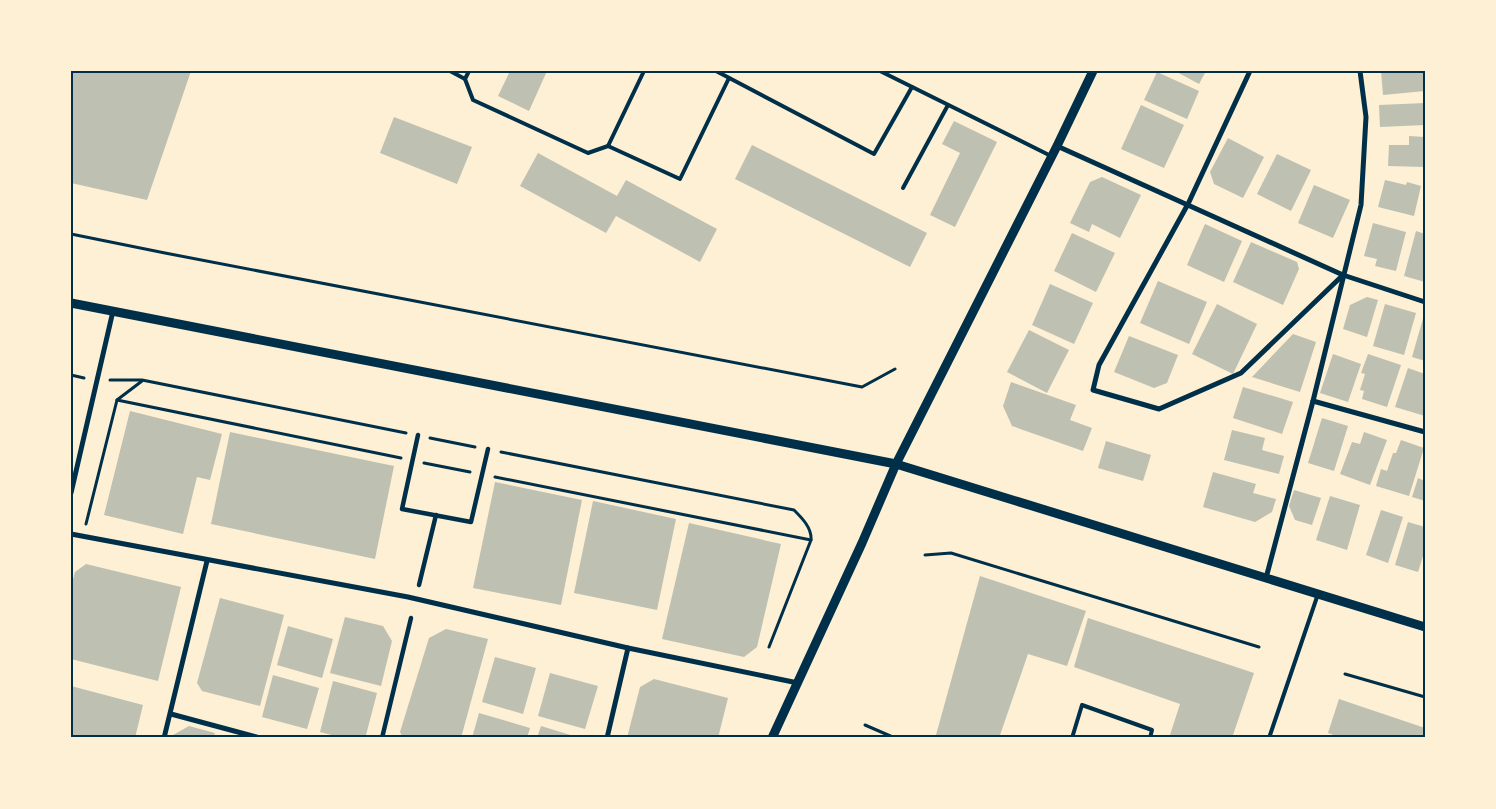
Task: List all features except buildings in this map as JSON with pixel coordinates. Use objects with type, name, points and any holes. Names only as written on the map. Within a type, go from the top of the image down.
[{"type":"street","points":[[772,738],[862,543],[896,464],[1057,146],[1092,71]]},
{"type":"street","points":[[1250,71],[1188,204],[1100,365],[1094,390],[1159,410],[1241,373],[1343,276]]},
{"type":"street","points":[[1266,578],[1313,401],[1361,205],[1366,117],[1360,71]]},
{"type":"street","points":[[1057,146],[1343,276],[1425,302]]},
{"type":"street","points":[[71,303],[896,464],[1425,627]]},
{"type":"street","points":[[71,493],[114,311]]},
{"type":"street","points":[[1313,401],[1425,432]]},
{"type":"street","points":[[418,435],[402,509],[471,522],[488,449]]},
{"type":"street","points":[[419,585],[436,515]]},
{"type":"street","points":[[71,534],[416,599],[628,648],[798,683]]},
{"type":"street","points":[[164,738],[207,561]]},
{"type":"street","points":[[382,738],[411,618]]},
{"type":"street","points":[[607,738],[628,648]]},
{"type":"street","points":[[171,714],[260,738]]},
{"type":"lane","points":[[450,71],[465,79],[473,100],[588,153],[608,146],[680,179],[728,78]]},
{"type":"lane","points":[[465,79],[469,71]]},
{"type":"lane","points":[[608,146],[644,71]]},
{"type":"lane","points":[[716,71],[874,154],[912,87]]},
{"type":"lane","points":[[880,71],[1051,156]]},
{"type":"lane","points":[[903,188],[948,105]]},
{"type":"lane","points":[[1269,738],[1318,594]]},
{"type":"lane","points":[[1072,738],[1082,705],[1152,730],[1150,738]]},
{"type":"path","points":[[71,234],[862,387],[895,368]]},
{"type":"path","points":[[83,536],[118,400],[142,380]]},
{"type":"path","points":[[118,400],[811,540]]},
{"type":"path","points":[[925,555],[951,553],[1259,647]]},
{"type":"path","points":[[1345,674],[1425,697]]},
{"type":"path","points":[[865,725],[896,738]]}]
